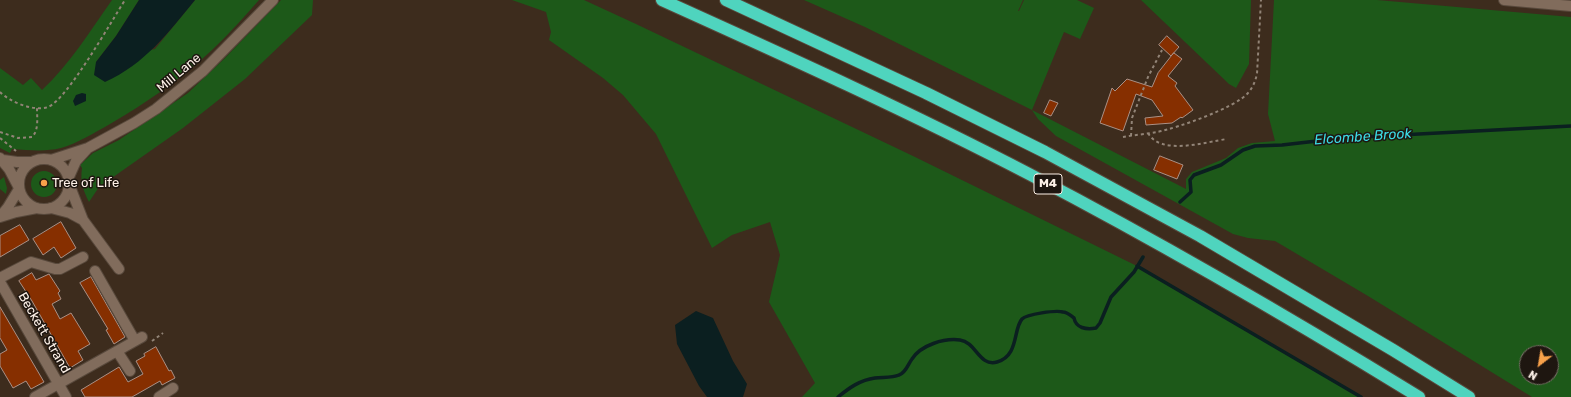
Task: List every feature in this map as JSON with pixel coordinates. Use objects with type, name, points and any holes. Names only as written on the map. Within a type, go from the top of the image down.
[{"type":"highway","name":"M4","points":[[662,0],[830,76],[1032,176],[1279,313],[1419,397]]},
{"type":"highway","name":"M4","points":[[726,0],[926,93],[1046,152],[1200,236],[1394,350],[1469,397]]},
{"type":"street","name":"Mill Lane","points":[[1,159],[17,162],[32,162],[41,159],[51,160],[88,148],[134,123],[173,96],[213,62],[273,0]]},
{"type":"street","points":[[1504,0],[1571,6]]},
{"type":"street","name":"Mill Lane","points":[[51,208],[64,199],[68,192],[68,181],[78,159],[88,148]]},
{"type":"street","points":[[1,159],[19,188],[25,201],[30,206],[44,209],[51,208],[70,213],[83,220]]},
{"type":"street","points":[[51,160],[62,167],[83,220],[119,269]]},
{"type":"street","points":[[0,217],[11,204],[19,188],[20,174],[26,166],[32,162]]},
{"type":"street","points":[[0,217],[37,208]]},
{"type":"street","points":[[0,278],[31,262],[60,269],[83,257]]},
{"type":"street","points":[[35,397],[139,339],[95,271]]},
{"type":"street","name":"Beckett Strand","points":[[0,282],[66,397]]},
{"type":"street","points":[[117,351],[130,371]]},
{"type":"street","points":[[159,397],[173,388]]},
{"type":"path","points":[[0,92],[13,101],[37,108],[49,106],[58,100],[76,78],[125,0]]},
{"type":"path","points":[[1123,137],[1159,132],[1229,107],[1247,95],[1255,84],[1257,74],[1261,0]]},
{"type":"path","points":[[1131,136],[1132,118],[1148,77],[1162,50]]},
{"type":"path","points":[[0,132],[18,138],[32,138],[37,129],[37,108]]},
{"type":"path","points":[[1148,133],[1151,139],[1168,146],[1182,146],[1227,139]]},
{"type":"path","points":[[0,138],[17,151]]},
{"type":"green space","points":[[112,0],[139,0],[116,36],[96,62],[155,49],[195,0],[259,0],[217,45],[188,71],[137,108],[110,124],[80,141],[61,148],[43,150],[12,149],[10,153],[0,148],[0,68],[23,85],[31,78],[42,90],[71,58]]},
{"type":"green space","points":[[281,0],[313,0],[312,15],[245,79],[183,128],[99,187],[89,202],[82,186],[82,168],[80,165],[93,153],[119,140],[188,93],[224,59]]},
{"type":"green space","points":[[512,0],[584,0],[636,24],[913,156],[1137,266],[1361,397],[802,397],[815,383],[769,302],[780,255],[770,222],[732,235],[712,248],[656,134],[623,95],[603,78],[549,40],[551,32],[546,12]]},
{"type":"green space","points":[[804,0],[1023,0],[1019,11],[1024,0],[1077,0],[1094,8],[1080,39],[1064,32],[1032,110],[865,27]]},
{"type":"green space","points":[[1141,0],[1251,0],[1249,64],[1236,88],[1229,84]]},
{"type":"green space","points":[[1274,0],[1377,0],[1571,17],[1571,397],[1532,397],[1368,296],[1275,241],[1248,238],[1233,234],[1056,136],[1038,119],[1032,110],[1186,189],[1186,179],[1192,172],[1226,158],[1238,148],[1252,143],[1275,141],[1268,114]]},
{"type":"green space","points":[[44,171],[54,174],[57,184],[54,194],[44,197],[34,194],[31,184],[34,174]]},
{"type":"green space","points":[[4,177],[7,188],[6,194],[0,189],[0,180]]},
{"type":"water","points":[[139,0],[195,0],[155,47],[132,66],[105,82],[94,75],[96,62],[116,36]]},
{"type":"water","points":[[82,93],[86,94],[86,101],[75,106],[73,101],[76,95]]},
{"type":"water","points":[[696,311],[713,318],[733,361],[747,384],[743,397],[707,397],[699,386],[677,344],[675,325]]},
{"type":"building","points":[[1167,36],[1179,47],[1171,56],[1159,45]]},
{"type":"building","points":[[1174,53],[1182,59],[1168,76],[1177,83],[1175,86],[1193,110],[1172,123],[1146,125],[1145,118],[1163,116],[1152,100],[1136,94],[1123,131],[1100,123],[1112,88],[1115,91],[1127,79],[1152,87],[1158,73]]},
{"type":"building","points":[[1050,100],[1058,103],[1051,116],[1044,113]]},
{"type":"building","points":[[1160,156],[1183,165],[1177,179],[1154,170]]},
{"type":"building","points":[[61,222],[76,248],[61,258],[54,247],[43,255],[33,239]]},
{"type":"building","points":[[20,225],[29,240],[0,257],[0,236]]},
{"type":"building","points":[[32,273],[36,280],[49,274],[60,291],[58,293],[61,299],[52,304],[60,319],[71,313],[90,344],[78,351],[83,360],[70,368],[19,281]]},
{"type":"building","points":[[91,277],[125,337],[114,344],[106,330],[108,329],[80,283]]},
{"type":"building","points":[[0,307],[44,382],[31,389],[26,381],[13,388],[0,366],[0,354],[7,350],[0,338]]},
{"type":"building","points":[[156,347],[169,371],[171,370],[175,378],[162,385],[160,381],[132,397],[85,397],[81,390],[119,367],[128,382],[143,374],[136,361]]},
{"type":"waterway","name":"Elcombe Brook","points":[[1180,202],[1191,192],[1190,180],[1194,175],[1221,165],[1243,150],[1255,146],[1282,145],[1343,138],[1571,126]]},
{"type":"waterway","name":"Elcombe Brook","points":[[838,397],[864,381],[875,378],[893,377],[901,374],[916,354],[927,346],[940,341],[960,340],[970,345],[986,361],[991,363],[997,362],[1004,359],[1009,354],[1019,323],[1022,319],[1035,314],[1064,312],[1074,318],[1077,324],[1082,328],[1096,328],[1100,323],[1111,297],[1134,272],[1143,257]]},
{"type":"waterway","points":[[1137,266],[1361,397]]},
{"type":"place","name":"Tree of Life","points":[[44,183]]}]
